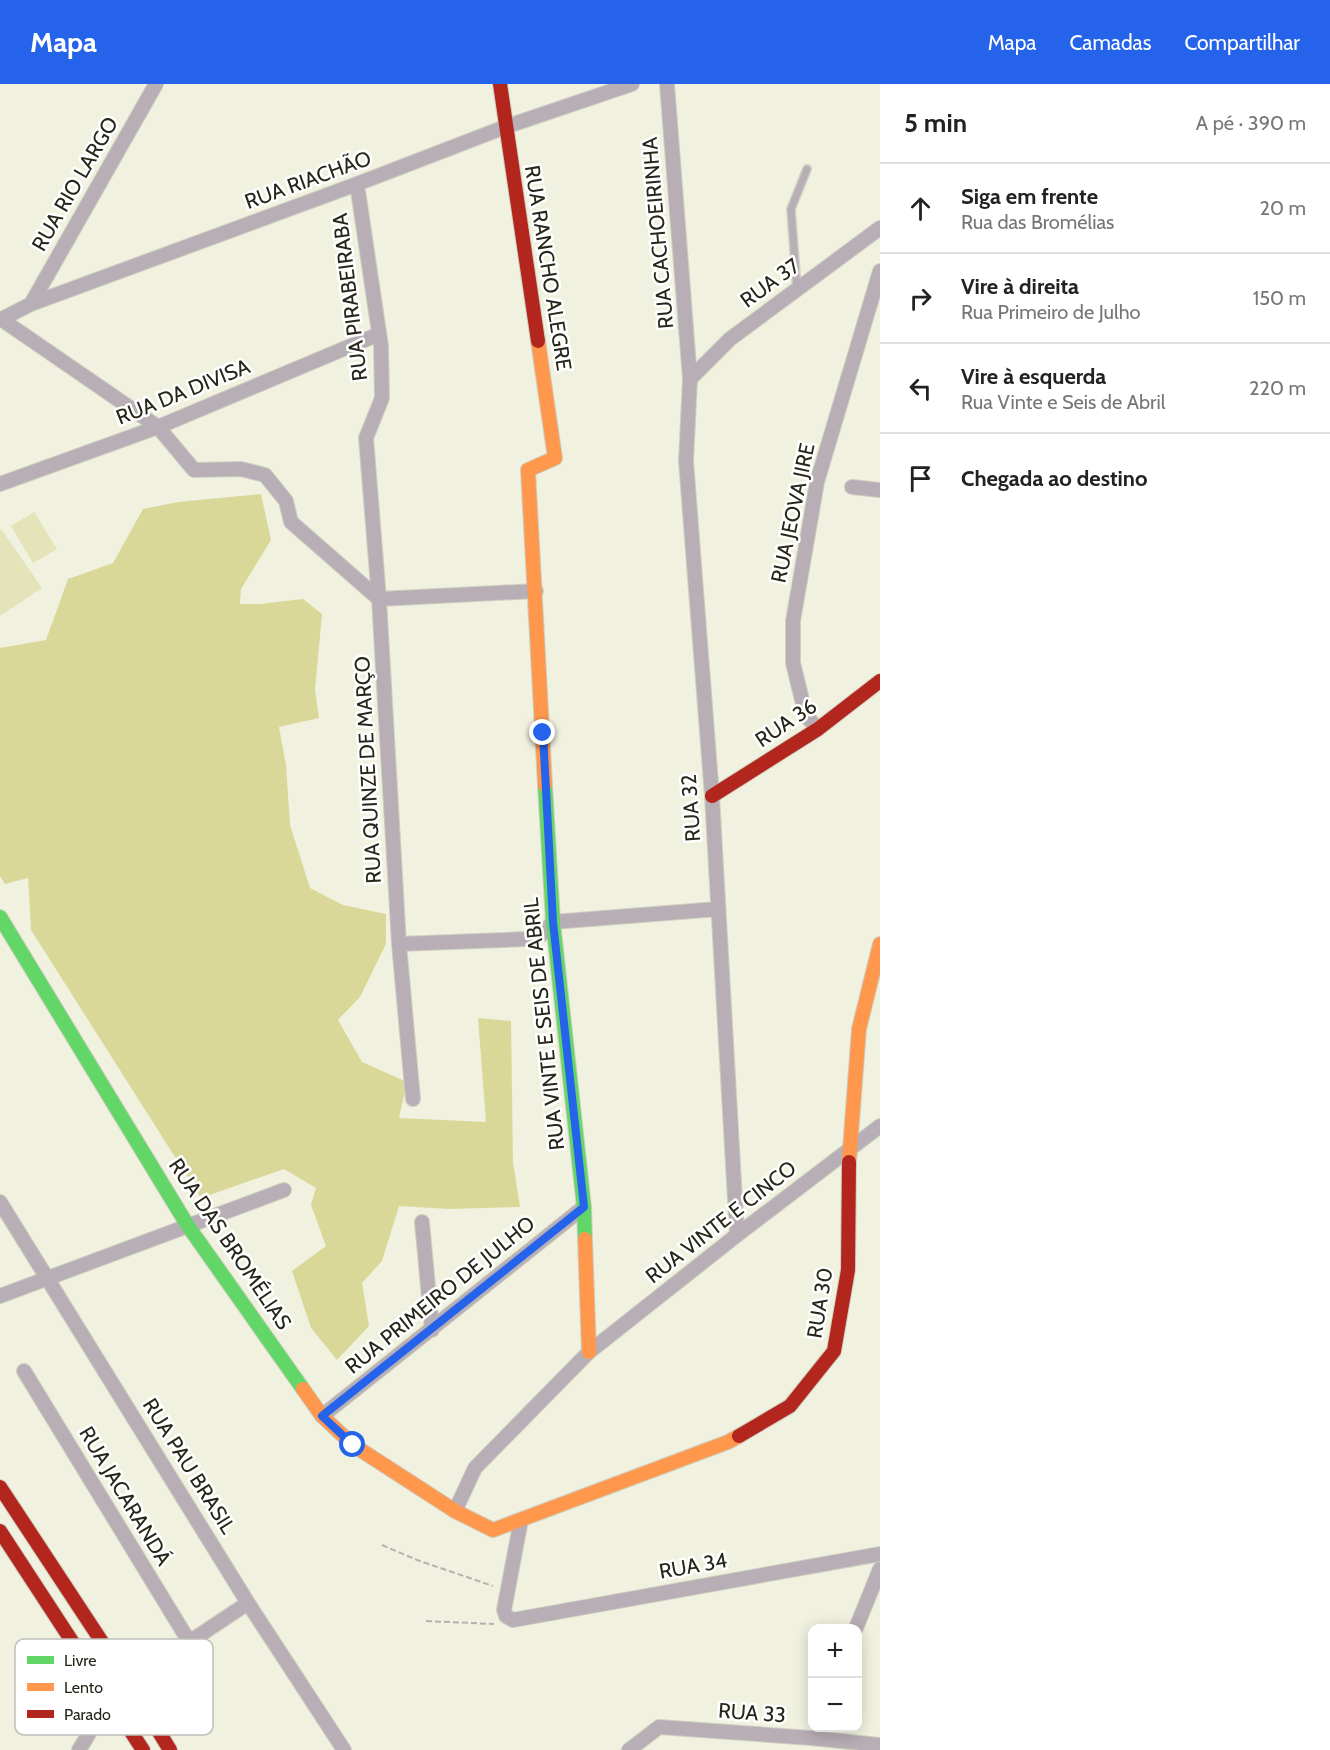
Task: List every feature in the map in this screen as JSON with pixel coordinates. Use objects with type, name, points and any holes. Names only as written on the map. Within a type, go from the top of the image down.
[{"type":"street","name":"RUA RANCHO ALEGRE","points":[[500,84],[555,459]]},
{"type":"street","name":"RUA RIACHÃO","points":[[1,320],[31,304],[505,127],[632,84]]},
{"type":"street","name":"RUA CACHOEIRINHA","points":[[667,84],[690,379]]},
{"type":"street","name":"RUA RIO LARGO","points":[[31,304],[158,85]]},
{"type":"street","name":"RUA PIRABEIRABA","points":[[357,184],[379,334],[382,398],[366,438]]},
{"type":"street","name":"RUA 37","points":[[690,379],[730,339],[880,228]]},
{"type":"street","name":"RUA JEOVA JIRE","points":[[818,729],[806,716],[793,663],[793,621],[817,482],[880,271]]},
{"type":"street","points":[[1,320],[158,427],[194,470],[241,469],[265,475],[286,501],[291,522],[379,599],[536,591]]},
{"type":"street","name":"RUA DA DIVISA","points":[[0,484],[158,427],[379,334]]},
{"type":"street","name":"RUA 32","points":[[690,379],[686,460],[712,796],[737,1235]]},
{"type":"street","name":"RUA QUINZE DE MARÇO","points":[[366,438],[379,599],[399,944],[413,1099]]},
{"type":"street","name":"RUA VINTE E SEIS DE ABRIL","points":[[555,459],[528,470],[553,922],[584,1207],[589,1352]]},
{"type":"street","points":[[852,487],[880,490]]},
{"type":"street","name":"RUA 36","points":[[712,796],[818,729],[880,681]]},
{"type":"street","points":[[399,944],[527,939],[541,935],[553,922],[718,909]]},
{"type":"street","name":"RUA DAS BROMÉLIAS","points":[[0,916],[188,1226],[322,1416],[353,1445],[455,1511],[493,1530]]},
{"type":"street","name":"RUA 30","points":[[493,1530],[728,1442],[790,1406],[834,1351],[848,1270],[849,1149],[859,1029],[880,944]]},
{"type":"street","name":"RUA VINTE E CINCO","points":[[455,1511],[475,1468],[589,1352],[880,1126]]},
{"type":"street","points":[[0,1296],[284,1190]]},
{"type":"street","name":"RUA PAU BRASIL","points":[[0,1203],[48,1277],[248,1603],[344,1750]]},
{"type":"street","name":"RUA PRIMEIRO DE JULHO","points":[[322,1416],[584,1207]]},
{"type":"street","points":[[422,1222],[432,1330]]},
{"type":"street","name":"RUA JACARANDÁ","points":[[24,1371],[188,1639]]},
{"type":"street","points":[[0,1487],[100,1639]]},
{"type":"street","points":[[510,1618],[504,1610],[521,1520]]},
{"type":"street","points":[[0,1531],[70,1639]]},
{"type":"street","name":"RUA 34","points":[[510,1618],[880,1554]]},
{"type":"street","points":[[858,1624],[880,1569]]},
{"type":"street","points":[[196,1639],[248,1603]]},
{"type":"street","name":"RUA 33","points":[[629,1750],[659,1728],[813,1733],[880,1745]]},
{"type":"street","points":[[79,1750],[88,1735]]},
{"type":"street","points":[[133,1735],[143,1750]]},
{"type":"street","points":[[161,1735],[170,1750]]},
{"type":"lane","points":[[797,290],[791,209],[807,169]]},
{"type":"path","points":[[382,1545],[417,1560],[507,1591]]},
{"type":"path","points":[[426,1622],[493,1625],[510,1618]]},
{"type":"green space","points":[[34,512],[57,549],[33,563],[11,526]]},
{"type":"green space","points":[[0,530],[42,588],[0,616]]},
{"type":"shaded area","points":[[261,494],[271,540],[241,589],[240,604],[303,599],[322,614],[315,690],[319,718],[279,727],[286,765],[290,825],[310,888],[343,905],[386,914],[386,944],[360,997],[338,1020],[362,1062],[407,1082],[399,1118],[486,1122],[478,1018],[511,1021],[513,1162],[520,1207],[449,1209],[399,1206],[382,1261],[362,1283],[369,1326],[337,1360],[311,1328],[292,1271],[326,1246],[311,1205],[316,1188],[284,1169],[201,1198],[31,930],[28,878],[5,884],[0,876],[0,648],[46,640],[68,579],[113,563],[143,509],[178,502]]},
{"type":"traffic: fast","points":[[545,785],[553,922],[584,1207],[585,1239]]},
{"type":"traffic: fast","points":[[0,917],[188,1226],[303,1389]]},
{"type":"traffic: slow","points":[[538,341],[555,458],[528,470],[545,785]]},
{"type":"traffic: slow","points":[[849,1162],[859,1029],[880,944]]},
{"type":"traffic: slow","points":[[585,1239],[589,1352]]},
{"type":"traffic: slow","points":[[303,1389],[322,1416],[353,1445],[455,1511],[493,1530],[739,1436]]},
{"type":"traffic: jam","points":[[500,84],[538,341]]},
{"type":"traffic: jam","points":[[712,796],[818,729],[880,681]]},
{"type":"traffic: jam","points":[[739,1436],[790,1406],[834,1351],[848,1270],[849,1162]]},
{"type":"traffic: jam","points":[[0,1487],[100,1639]]},
{"type":"traffic: jam","points":[[0,1531],[71,1639]]},
{"type":"traffic: jam","points":[[133,1735],[143,1750]]},
{"type":"traffic: jam","points":[[161,1735],[170,1750]]},
{"type":"route","points":[[353,1445],[322,1416],[584,1207],[553,922],[543,733]]}]
